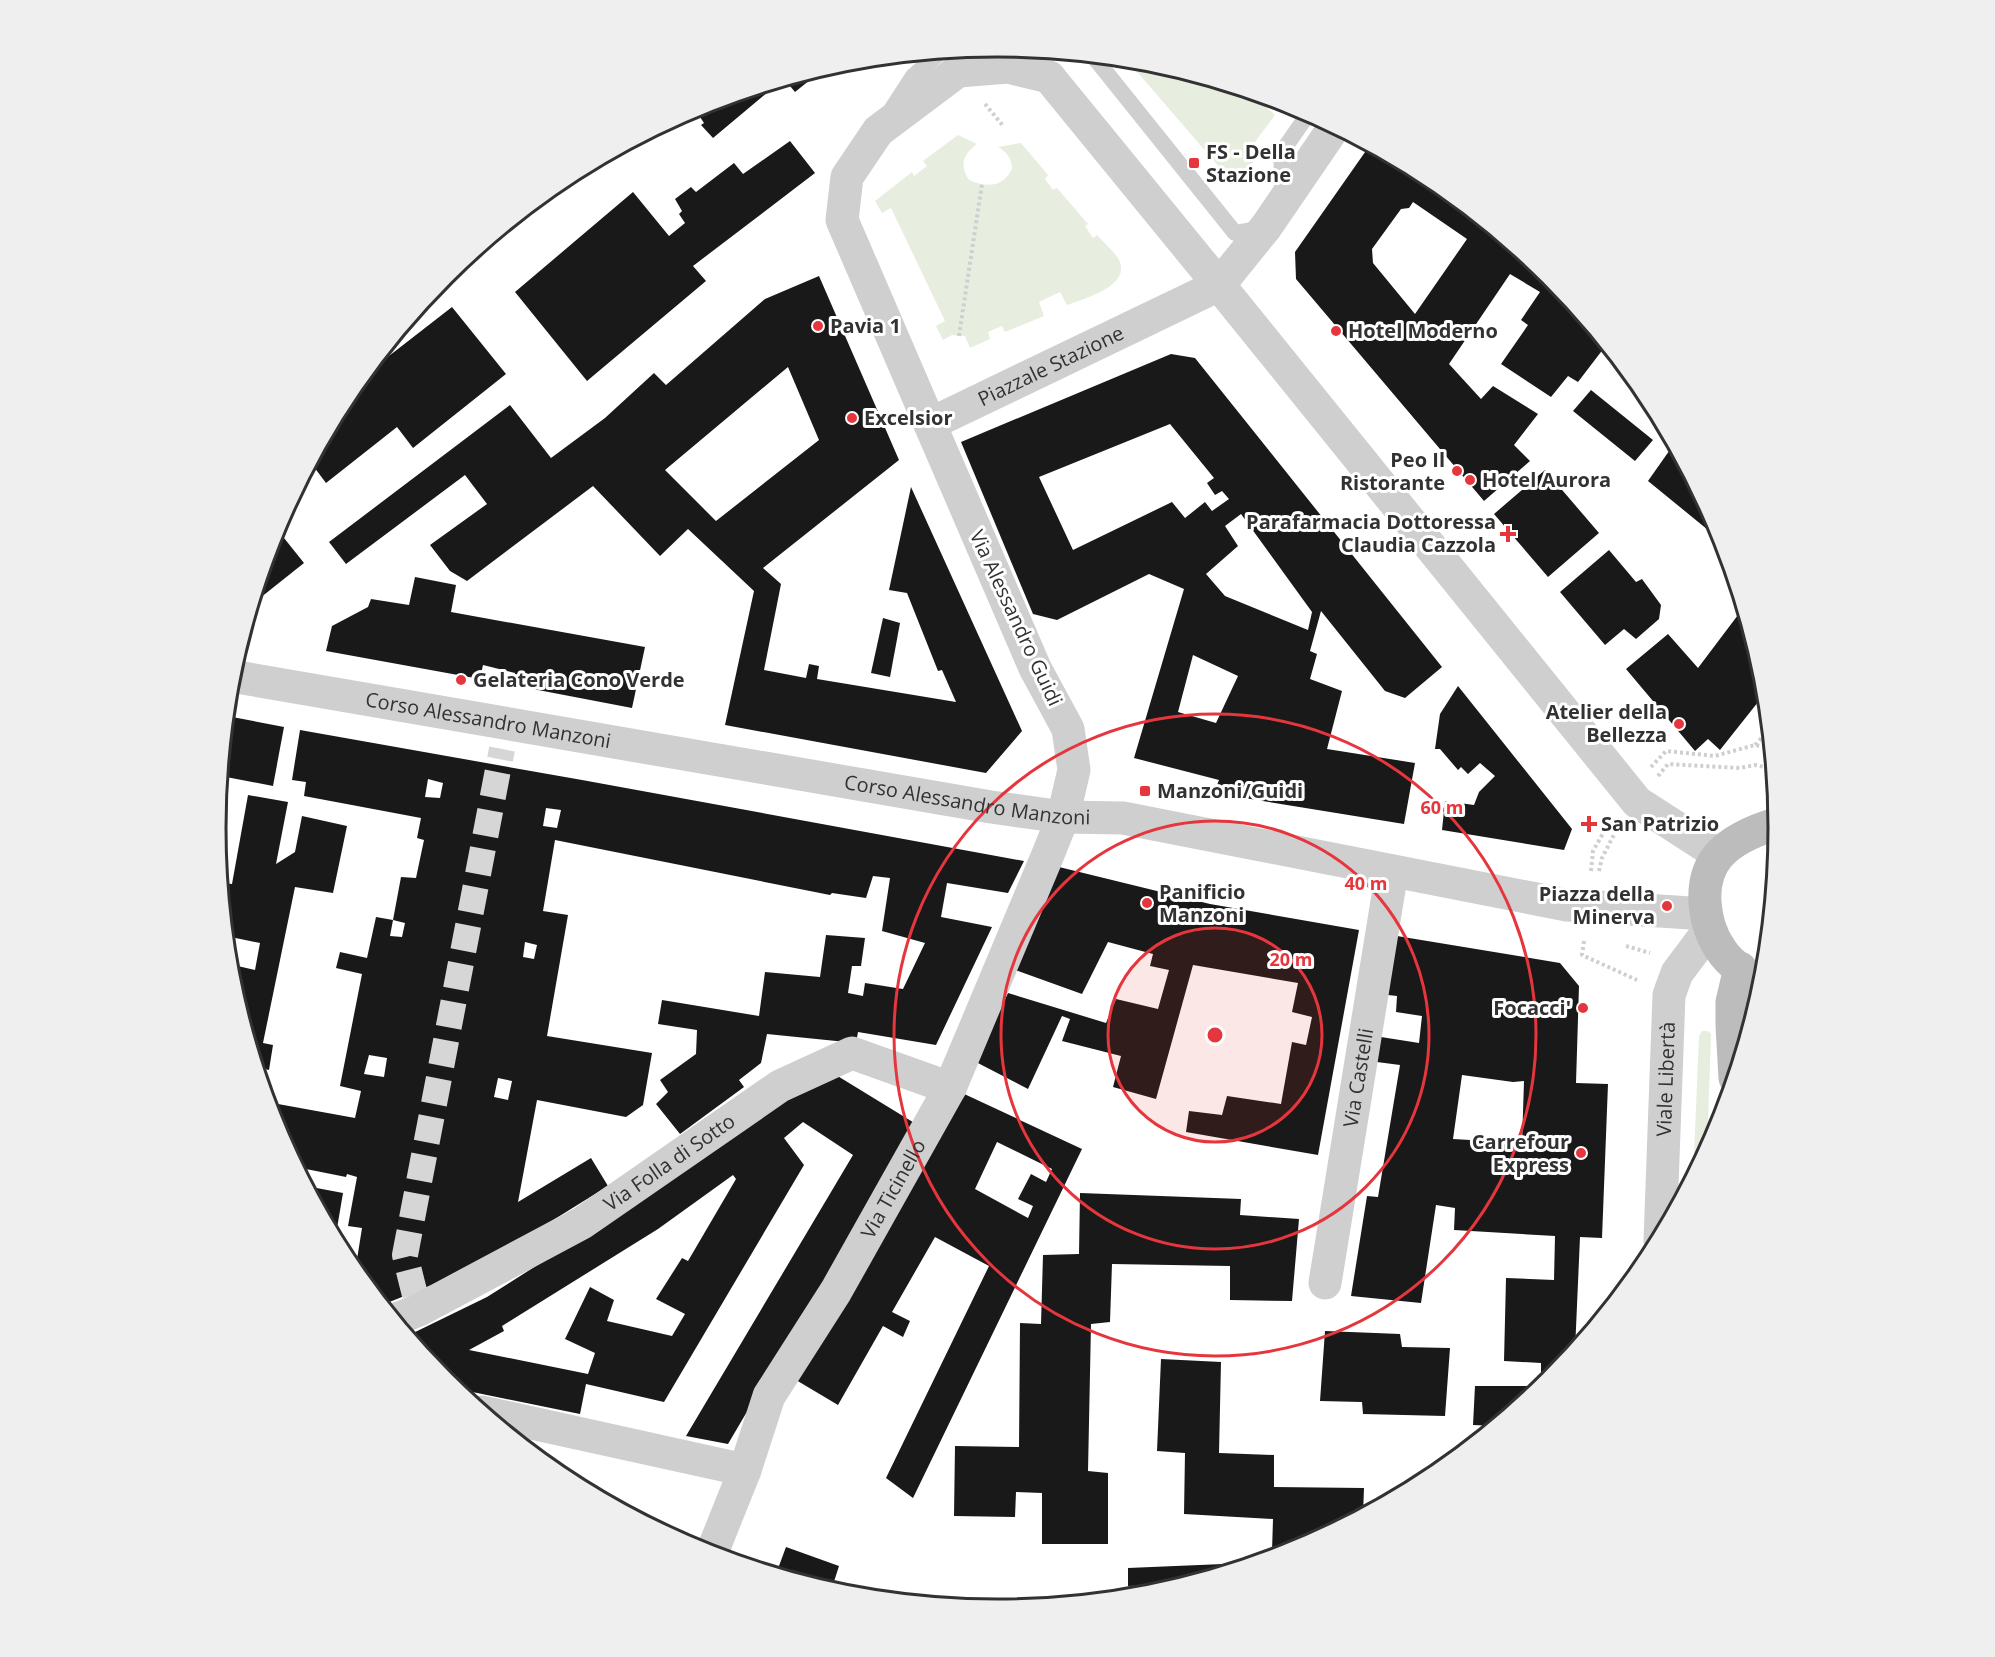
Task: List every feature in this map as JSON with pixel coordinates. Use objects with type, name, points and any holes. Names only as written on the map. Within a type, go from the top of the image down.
[{"type":"main road","points":[[1734,1057],[1732,1002],[1752,976],[1721,951],[1708,921],[1705,893],[1708,873],[1719,855],[1743,836],[1769,822]]},
{"type":"street","points":[[930,424],[842,220],[847,177],[878,131],[958,71],[1050,65],[1220,285],[1637,802],[1719,855]]},
{"type":"street","name":"Piazzale Stazione","points":[[930,424],[1220,285],[1274,215],[1330,133]]},
{"type":"street","name":"Via Alessandro Guidi","points":[[930,424],[1035,668],[1068,729],[1074,770],[1063,817]]},
{"type":"street","name":"Corso Alessandro Manzoni","points":[[241,678],[979,805],[1063,817],[1123,818],[1567,905],[1708,921]]},
{"type":"street","name":"Via Ticinello","points":[[715,1546],[745,1470],[769,1396],[836,1291],[950,1088],[1063,817]]},
{"type":"street","name":"Via Castelli","points":[[1325,1282],[1392,871]]},
{"type":"street","name":"Viale Libertà","points":[[1661,1222],[1669,994],[1677,973],[1708,921]]},
{"type":"street","name":"Via Folla di Sotto","points":[[401,1317],[419,1310],[582,1223],[780,1086],[852,1053],[950,1088]]},
{"type":"street","points":[[497,1415],[745,1470]]},
{"type":"lane","points":[[878,131],[913,76],[931,61]]},
{"type":"lane","points":[[1100,64],[1235,233],[1274,215],[1281,153],[1304,121]]},
{"type":"path","points":[[959,336],[982,184]]},
{"type":"path","points":[[1755,745],[1763,737]]},
{"type":"shaded area","points":[[1135,70],[1197,83],[1245,98],[1263,105],[1275,115],[1252,146],[1261,155],[1233,183]]},
{"type":"shaded area","points":[[958,135],[977,144],[968,152],[963,164],[969,180],[988,185],[1004,179],[1012,169],[1008,156],[998,147],[1021,143],[1048,175],[1045,179],[1053,190],[1057,188],[1088,224],[1085,226],[1093,238],[1097,235],[1112,250],[1119,260],[1121,269],[1119,277],[1104,290],[1067,305],[1060,292],[1039,302],[1044,316],[1005,332],[1002,326],[988,332],[990,339],[970,348],[965,336],[952,335],[943,340],[936,326],[945,321],[891,208],[882,213],[875,201],[912,172],[914,176],[927,166],[923,161]]},
{"type":"shaded area","points":[[1702,1031],[1708,1031],[1711,1034],[1708,1129],[1694,1160],[1699,1036]]},
{"type":"building","points":[[809,80],[795,92],[790,86]]},
{"type":"building","points":[[767,93],[713,138],[701,125],[704,123],[700,117]]},
{"type":"building","points":[[790,141],[815,173],[693,266],[706,281],[587,381],[515,292],[633,192],[669,236],[685,223],[679,214],[682,211],[675,199],[691,187],[696,192],[734,163],[743,174]]},
{"type":"building","points":[[1366,151],[1426,187],[1506,248],[1543,283],[1603,350],[1578,382],[1568,376],[1551,397],[1501,364],[1528,325],[1521,320],[1540,292],[1510,274],[1449,364],[1481,399],[1493,386],[1538,414],[1514,445],[1530,461],[1484,501],[1296,279],[1295,252]],"holes":[[[1413,202],[1467,239],[1415,314],[1373,263],[1372,249],[1401,209],[1409,208]]]},
{"type":"building","points":[[819,276],[899,460],[763,568],[781,584],[764,670],[806,678],[809,664],[819,666],[817,679],[956,702],[942,670],[938,671],[907,593],[889,590],[911,487],[1022,731],[986,773],[725,725],[754,591],[688,529],[660,556],[593,486],[467,581],[450,571],[430,545],[487,504],[465,475],[346,564],[329,542],[510,405],[551,458],[605,418],[654,373],[666,385],[765,299]],"holes":[[[788,367],[819,440],[716,521],[665,470]]]},
{"type":"building","points":[[452,307],[506,374],[413,448],[397,427],[326,483],[315,469],[356,400],[385,359]]},
{"type":"building","points":[[1171,354],[1195,358],[1442,667],[1405,698],[1385,691],[1321,611],[1310,651],[1317,654],[1310,679],[1342,691],[1327,749],[1415,763],[1404,824],[1214,793],[1219,780],[1134,758],[1184,589],[1149,574],[1057,620],[1033,614],[961,442]],"holes":[[[1170,424],[1214,478],[1207,483],[1215,495],[1222,491],[1229,499],[1212,511],[1205,502],[1185,518],[1172,502],[1073,550],[1039,477]],[[1241,514],[1312,612],[1308,630],[1225,596],[1206,574],[1238,546],[1225,526]],[[1193,655],[1238,676],[1216,723],[1178,712]]]},
{"type":"building","points":[[1591,390],[1653,440],[1635,461],[1573,411]]},
{"type":"building","points":[[1670,450],[1709,531],[1648,481]]},
{"type":"building","points":[[1545,470],[1599,533],[1548,577],[1494,514]]},
{"type":"building","points":[[283,537],[304,563],[262,596]]},
{"type":"building","points":[[1609,550],[1636,582],[1642,579],[1661,605],[1659,619],[1636,639],[1624,629],[1605,645],[1560,592]]},
{"type":"building","points":[[415,577],[456,585],[451,612],[645,647],[632,708],[512,685],[515,673],[483,665],[480,679],[326,651],[332,626],[368,607],[371,599],[409,605]]},
{"type":"building","points":[[1738,614],[1758,702],[1720,750],[1708,739],[1695,751],[1626,669],[1668,634],[1698,668]]},
{"type":"building","points":[[883,618],[900,623],[890,677],[871,673]]},
{"type":"building","points":[[1458,686],[1572,829],[1564,850],[1442,830],[1445,801],[1474,805],[1479,792],[1495,776],[1480,763],[1468,774],[1461,767],[1458,770],[1440,749],[1435,749],[1440,714]]},
{"type":"building","points":[[235,717],[284,727],[273,786],[228,777]]},
{"type":"building","points":[[300,730],[1024,861],[1008,893],[947,883],[941,917],[992,927],[936,1045],[858,1032],[856,1043],[767,1034],[761,1063],[739,1080],[744,1087],[680,1134],[656,1104],[668,1092],[660,1080],[696,1054],[697,1030],[658,1024],[662,1000],[759,1016],[765,972],[820,977],[826,935],[865,938],[861,966],[852,966],[848,993],[863,996],[865,983],[903,989],[925,943],[882,931],[890,878],[873,876],[866,898],[832,893],[830,895],[555,840],[543,911],[568,915],[547,1036],[652,1053],[643,1105],[626,1117],[537,1100],[518,1202],[591,1158],[608,1186],[479,1266],[389,1302],[357,1259],[362,1228],[348,1226],[357,1177],[305,1169],[277,1104],[355,1118],[361,1091],[340,1086],[362,974],[336,968],[340,952],[367,958],[376,917],[393,920],[401,877],[416,878],[424,840],[417,838],[421,818],[304,796],[306,782],[292,780]],"holes":[[[428,779],[443,783],[440,798],[425,797]],[[546,808],[561,810],[557,828],[543,826]],[[393,920],[405,923],[402,937],[390,936]],[[525,942],[537,945],[534,959],[523,957]],[[369,1055],[387,1058],[384,1077],[364,1074]],[[498,1078],[512,1081],[508,1100],[494,1097]]]},
{"type":"building","points":[[248,795],[288,802],[276,864],[295,852],[302,816],[347,826],[333,893],[295,887],[263,1043],[273,1045],[269,1070],[265,1069],[252,1028],[239,966],[255,970],[260,943],[234,938],[228,884],[232,884]]},
{"type":"building","points":[[1059,867],[1210,904],[1359,930],[1318,1155],[1186,1132],[1189,1111],[1222,1115],[1227,1096],[1281,1104],[1292,1042],[1306,1045],[1312,1017],[1292,1012],[1298,983],[1193,965],[1156,1099],[1113,1087],[1121,1056],[1062,1041],[1070,1019],[1062,1016],[1028,1089],[974,1061],[1008,993],[1106,1023],[1116,999],[1158,1009],[1169,970],[1150,966],[1153,954],[1108,942],[1082,994],[1015,970]]},
{"type":"building","points":[[1397,936],[1560,963],[1579,986],[1576,1083],[1608,1084],[1602,1238],[1580,1237],[1575,1340],[1541,1376],[1541,1363],[1504,1361],[1506,1278],[1554,1280],[1555,1236],[1454,1230],[1455,1208],[1436,1205],[1421,1303],[1351,1296],[1367,1196],[1378,1197],[1400,1065],[1377,1062],[1381,1037],[1419,1043],[1422,1016],[1396,1012],[1397,996],[1388,995]],"holes":[[[1462,1075],[1513,1082],[1524,1081],[1522,1143],[1453,1139]]]},
{"type":"building","points":[[836,1075],[916,1124],[728,1444],[686,1436],[853,1155],[803,1122],[784,1138],[804,1165],[664,1402],[586,1384],[580,1414],[471,1392],[414,1333],[487,1297],[618,1214],[778,1105]],"holes":[[[733,1175],[736,1179],[688,1261],[682,1258],[656,1299],[685,1314],[672,1336],[607,1321],[614,1300],[590,1287],[565,1339],[595,1353],[588,1374],[469,1350],[504,1331],[502,1326],[658,1229]]]},
{"type":"building","points":[[960,1092],[1082,1149],[913,1498],[886,1478],[989,1266],[935,1237],[892,1312],[910,1321],[903,1337],[883,1326],[838,1405],[796,1380]],"holes":[[[997,1142],[1052,1169],[1046,1182],[1031,1174],[1018,1199],[1033,1206],[1028,1218],[975,1189]]]},
{"type":"building","points":[[315,1188],[343,1193],[337,1227]]},
{"type":"building","points":[[1080,1193],[1241,1199],[1240,1215],[1299,1219],[1292,1301],[1230,1300],[1230,1266],[1112,1264],[1110,1322],[1091,1324],[1088,1471],[1108,1473],[1108,1544],[1042,1544],[1042,1493],[1016,1492],[1015,1517],[954,1516],[955,1446],[1019,1447],[1020,1323],[1041,1324],[1043,1255],[1079,1254]]},
{"type":"building","points":[[1325,1331],[1400,1334],[1402,1347],[1450,1348],[1445,1416],[1363,1414],[1362,1402],[1320,1401]]},
{"type":"building","points":[[1161,1359],[1221,1362],[1219,1453],[1274,1455],[1274,1487],[1364,1488],[1363,1507],[1272,1549],[1273,1519],[1184,1514],[1185,1453],[1157,1451]]},
{"type":"building","points":[[1475,1386],[1530,1386],[1486,1426],[1473,1425]]},
{"type":"building","points":[[786,1547],[839,1566],[834,1582],[778,1568]]},
{"type":"building","points":[[1230,1564],[1197,1574],[1145,1586],[1128,1586],[1128,1568]]},
{"type":"tunnel","points":[[415,1295],[405,1255],[502,749]]},
{"type":"place","name":"FS - Della Stazione","points":[[1194,163]]},
{"type":"place","name":"Pavia 1","points":[[818,326]]},
{"type":"place","name":"Hotel Moderno","points":[[1336,331]]},
{"type":"place","name":"Excelsior","points":[[852,418]]},
{"type":"place","name":"Peo Il Ristorante","points":[[1457,471]]},
{"type":"place","name":"Hotel Aurora","points":[[1470,480]]},
{"type":"place","name":"Parafarmacia Dottoressa Claudia Cazzola","points":[[1508,534]]},
{"type":"place","name":"Gelateria Cono Verde","points":[[461,680]]},
{"type":"place","name":"Atelier della Bellezza","points":[[1679,724]]},
{"type":"place","name":"Manzoni/Guidi","points":[[1145,791]]},
{"type":"place","name":"San Patrizio","points":[[1589,824]]},
{"type":"place","name":"Panificio Manzoni","points":[[1147,903]]},
{"type":"place","name":"Piazza della Minerva","points":[[1667,906]]},
{"type":"place","name":"Focacci'","points":[[1583,1008]]},
{"type":"place","name":"Carrefour Express","points":[[1581,1153]]}]
